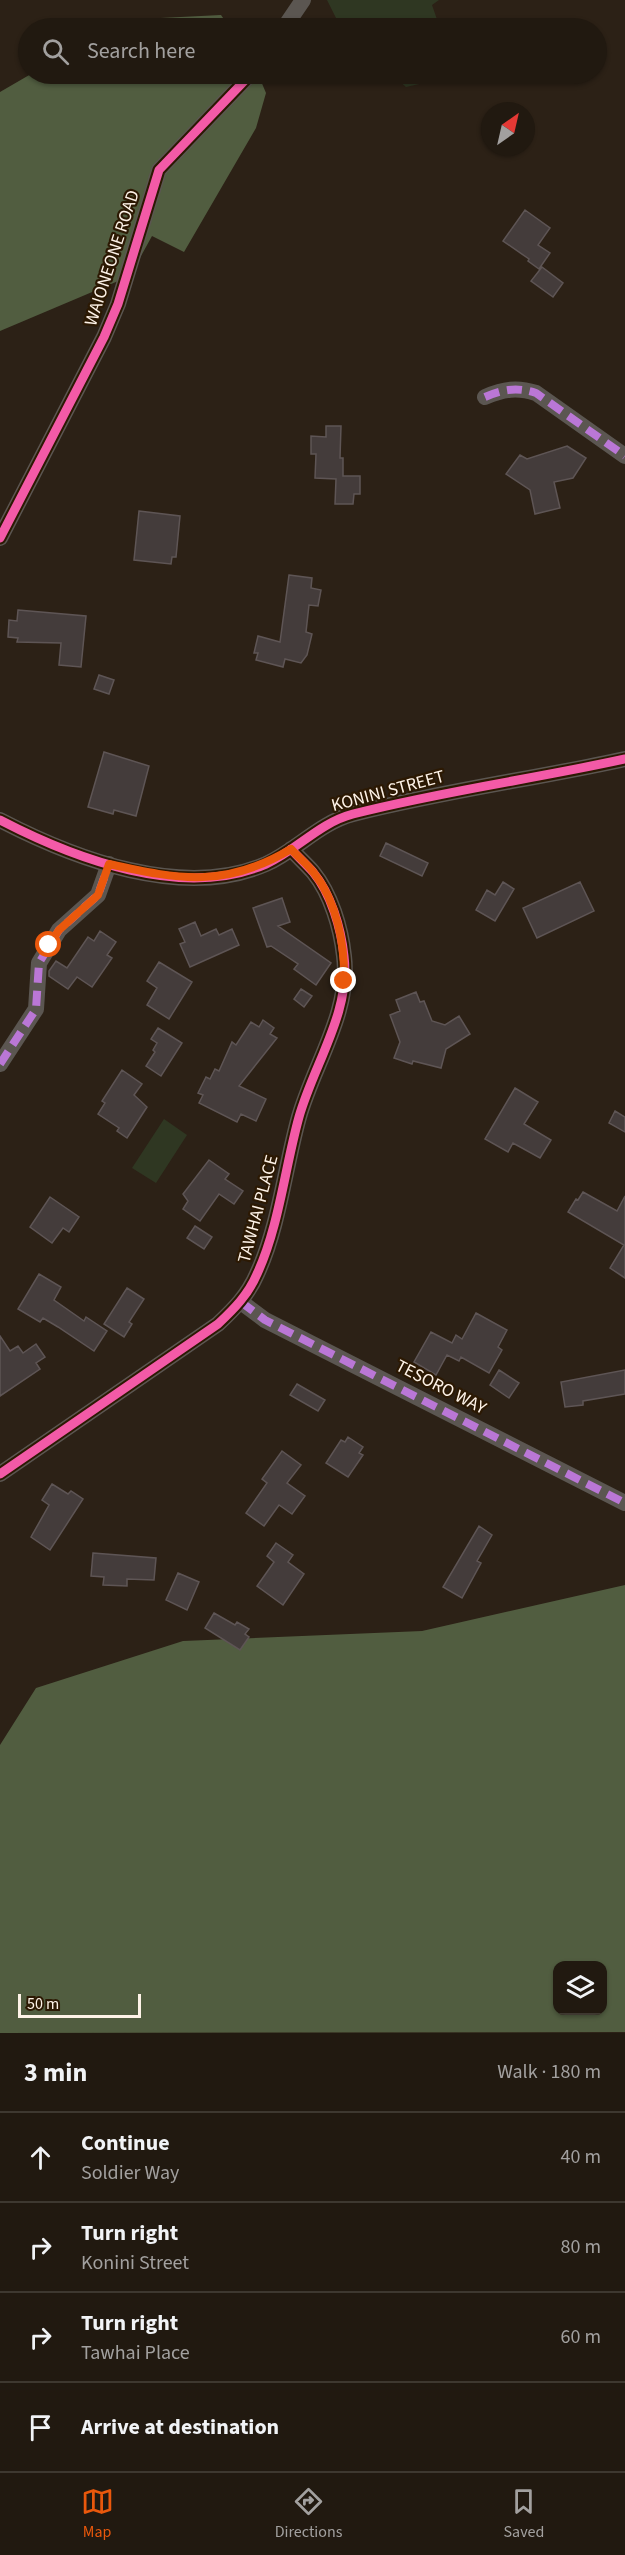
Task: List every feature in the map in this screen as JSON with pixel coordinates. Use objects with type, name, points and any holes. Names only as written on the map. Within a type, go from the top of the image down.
[{"type":"street","points":[[291,18],[303,0]]},
{"type":"street","name":"WAIONEONE ROAD","points":[[0,538],[104,337],[118,304],[159,170],[241,84]]},
{"type":"street","points":[[485,397],[496,392],[521,388],[536,393],[625,456]]},
{"type":"street","name":"KONINI STREET","points":[[0,820],[41,841],[109,864],[153,874],[200,877],[247,871],[269,862],[329,823],[350,815],[453,791],[625,759]]},
{"type":"street","name":"TAWHAI PLACE","points":[[0,1474],[218,1324],[242,1302],[257,1275],[268,1246],[300,1114],[339,1009],[344,981],[345,958],[339,927],[326,892],[314,873],[291,849]]},
{"type":"street","points":[[0,1064],[36,1009],[39,963],[59,930],[98,895],[109,864]]},
{"type":"street","name":"TESORO WAY","points":[[242,1302],[265,1320],[625,1503]]},
{"type":"green space","points":[[327,0],[439,0],[432,5],[437,18],[336,18]]},
{"type":"green space","points":[[221,15],[223,18],[160,18]]},
{"type":"green space","points":[[18,82],[18,84],[262,84],[266,93],[256,128],[184,252],[152,236],[130,276],[0,331],[0,92]]},
{"type":"green space","points":[[403,84],[419,84],[406,87]]},
{"type":"green space","points":[[164,1119],[187,1135],[156,1183],[132,1168]]},
{"type":"green space","points":[[625,1585],[625,2032],[0,2033],[0,1745],[36,1688],[183,1641],[422,1631]]},
{"type":"building","points":[[525,210],[550,228],[538,245],[550,253],[539,269],[503,241]]},
{"type":"building","points":[[542,267],[563,283],[553,297],[531,281]]},
{"type":"building","points":[[326,426],[341,426],[340,458],[343,458],[343,476],[360,476],[360,494],[354,494],[353,504],[335,504],[336,479],[315,478],[316,454],[311,454],[311,436],[326,437]]},
{"type":"building","points":[[567,446],[586,458],[573,478],[554,482],[560,508],[535,514],[530,490],[506,474],[520,455],[527,459]]},
{"type":"building","points":[[139,511],[180,516],[176,557],[172,557],[171,564],[134,560]]},
{"type":"building","points":[[289,575],[312,578],[311,588],[321,590],[318,606],[309,605],[306,632],[312,634],[307,655],[301,663],[285,659],[283,667],[256,660],[258,653],[254,653],[258,636],[280,642]]},
{"type":"building","points":[[18,610],[86,616],[81,667],[59,665],[61,643],[17,642],[18,638],[8,637],[9,620],[17,621]]},
{"type":"building","points":[[99,675],[114,680],[109,694],[94,689]]},
{"type":"building","points":[[104,752],[149,766],[136,816],[114,810],[113,814],[88,807]]},
{"type":"building","points":[[386,843],[428,863],[422,876],[380,856]]},
{"type":"building","points":[[503,882],[514,889],[495,921],[476,910],[487,890],[495,895]]},
{"type":"building","points":[[580,882],[594,911],[537,938],[523,908]]},
{"type":"building","points":[[282,898],[290,922],[278,926],[331,963],[316,985],[294,969],[298,964],[271,946],[267,947],[253,908]]},
{"type":"building","points":[[195,922],[201,936],[216,929],[219,935],[232,929],[239,945],[190,967],[180,944],[185,942],[179,929]]},
{"type":"building","points":[[100,931],[116,942],[107,955],[112,958],[92,987],[77,977],[68,989],[49,976],[49,971],[56,961],[67,968],[88,937],[94,941]]},
{"type":"building","points":[[159,962],[192,982],[169,1019],[147,1005],[157,988],[147,981]]},
{"type":"building","points":[[301,989],[312,996],[304,1007],[294,999]]},
{"type":"building","points":[[416,992],[420,1002],[424,1001],[432,1021],[445,1025],[459,1016],[470,1034],[446,1049],[441,1068],[413,1061],[412,1064],[394,1058],[400,1042],[390,1015],[400,1011],[396,1000]]},
{"type":"building","points":[[263,1020],[274,1028],[270,1034],[277,1038],[239,1086],[266,1099],[256,1121],[241,1114],[237,1122],[199,1103],[203,1095],[198,1093],[206,1077],[210,1079],[215,1069],[219,1071],[232,1042],[236,1045],[251,1022],[259,1027]]},
{"type":"building","points":[[158,1028],[182,1043],[161,1076],[146,1066],[155,1052],[153,1050],[157,1043],[151,1039]]},
{"type":"building","points":[[122,1070],[142,1084],[134,1095],[147,1107],[127,1138],[117,1131],[119,1128],[98,1114],[105,1103],[102,1101]]},
{"type":"building","points":[[515,1088],[538,1102],[524,1124],[551,1140],[540,1158],[513,1143],[508,1152],[485,1139]]},
{"type":"building","points":[[615,1111],[625,1117],[625,1132],[609,1123]]},
{"type":"building","points":[[209,1160],[229,1174],[225,1179],[243,1191],[234,1204],[219,1194],[200,1221],[183,1209],[188,1201],[183,1194]]},
{"type":"building","points":[[583,1192],[617,1211],[625,1196],[625,1278],[610,1268],[624,1245],[568,1212]]},
{"type":"building","points":[[50,1197],[79,1217],[69,1232],[63,1228],[52,1243],[30,1227]]},
{"type":"building","points":[[195,1226],[212,1237],[204,1249],[187,1238]]},
{"type":"building","points":[[39,1274],[61,1287],[54,1300],[84,1321],[86,1317],[107,1331],[94,1351],[43,1318],[40,1322],[18,1309]]},
{"type":"building","points":[[127,1288],[144,1299],[129,1322],[132,1324],[124,1337],[104,1324]]},
{"type":"building","points":[[476,1313],[507,1330],[498,1347],[502,1350],[489,1373],[461,1357],[459,1361],[447,1355],[436,1375],[414,1362],[431,1332],[452,1343],[456,1335],[462,1339]]},
{"type":"building","points":[[0,1336],[10,1351],[18,1346],[23,1353],[36,1344],[45,1357],[36,1363],[40,1369],[0,1396]]},
{"type":"building","points":[[499,1370],[519,1383],[509,1398],[490,1385]]},
{"type":"building","points":[[625,1370],[625,1394],[583,1401],[583,1405],[565,1407],[561,1382]]},
{"type":"building","points":[[297,1384],[325,1400],[318,1411],[290,1395]]},
{"type":"building","points":[[348,1437],[363,1447],[359,1453],[363,1455],[348,1477],[326,1463],[341,1440],[345,1442]]},
{"type":"building","points":[[282,1451],[301,1465],[287,1483],[305,1496],[292,1514],[279,1505],[264,1526],[246,1513],[267,1483],[262,1479]]},
{"type":"building","points":[[52,1484],[68,1494],[71,1491],[83,1499],[50,1550],[31,1537],[49,1505],[42,1500]]},
{"type":"building","points":[[479,1526],[492,1535],[477,1561],[481,1563],[462,1598],[443,1587]]},
{"type":"building","points":[[276,1543],[293,1555],[288,1562],[304,1574],[283,1605],[257,1586],[274,1562],[267,1556]]},
{"type":"building","points":[[93,1553],[156,1558],[154,1580],[127,1579],[127,1586],[103,1585],[104,1577],[91,1576]]},
{"type":"building","points":[[178,1573],[199,1582],[187,1610],[166,1600]]},
{"type":"building","points":[[214,1613],[235,1625],[237,1622],[249,1629],[245,1634],[249,1637],[240,1650],[205,1628]]},
{"type":"marked path","points":[[485,397],[510,390],[536,393],[625,456]]},
{"type":"marked path","points":[[0,1064],[36,1009],[39,963],[59,930],[98,895],[109,864]]},
{"type":"marked path","points":[[241,1302],[265,1320],[625,1503]]},
{"type":"cycle path","points":[[0,538],[104,337],[118,304],[159,170],[241,84]]},
{"type":"cycle path","points":[[0,820],[30,835],[95,861],[165,876],[200,878],[234,874],[266,864],[329,824],[353,814],[625,759]]},
{"type":"cycle path","points":[[0,1474],[218,1324],[240,1301],[257,1274],[271,1237],[299,1117],[337,1018],[345,977],[340,934],[330,901],[313,872],[291,849]]},
{"type":"route","points":[[49,945],[59,930],[98,895],[109,864],[178,877],[226,875],[247,871],[291,849],[314,873],[326,892],[339,927],[345,958],[344,981]]}]
